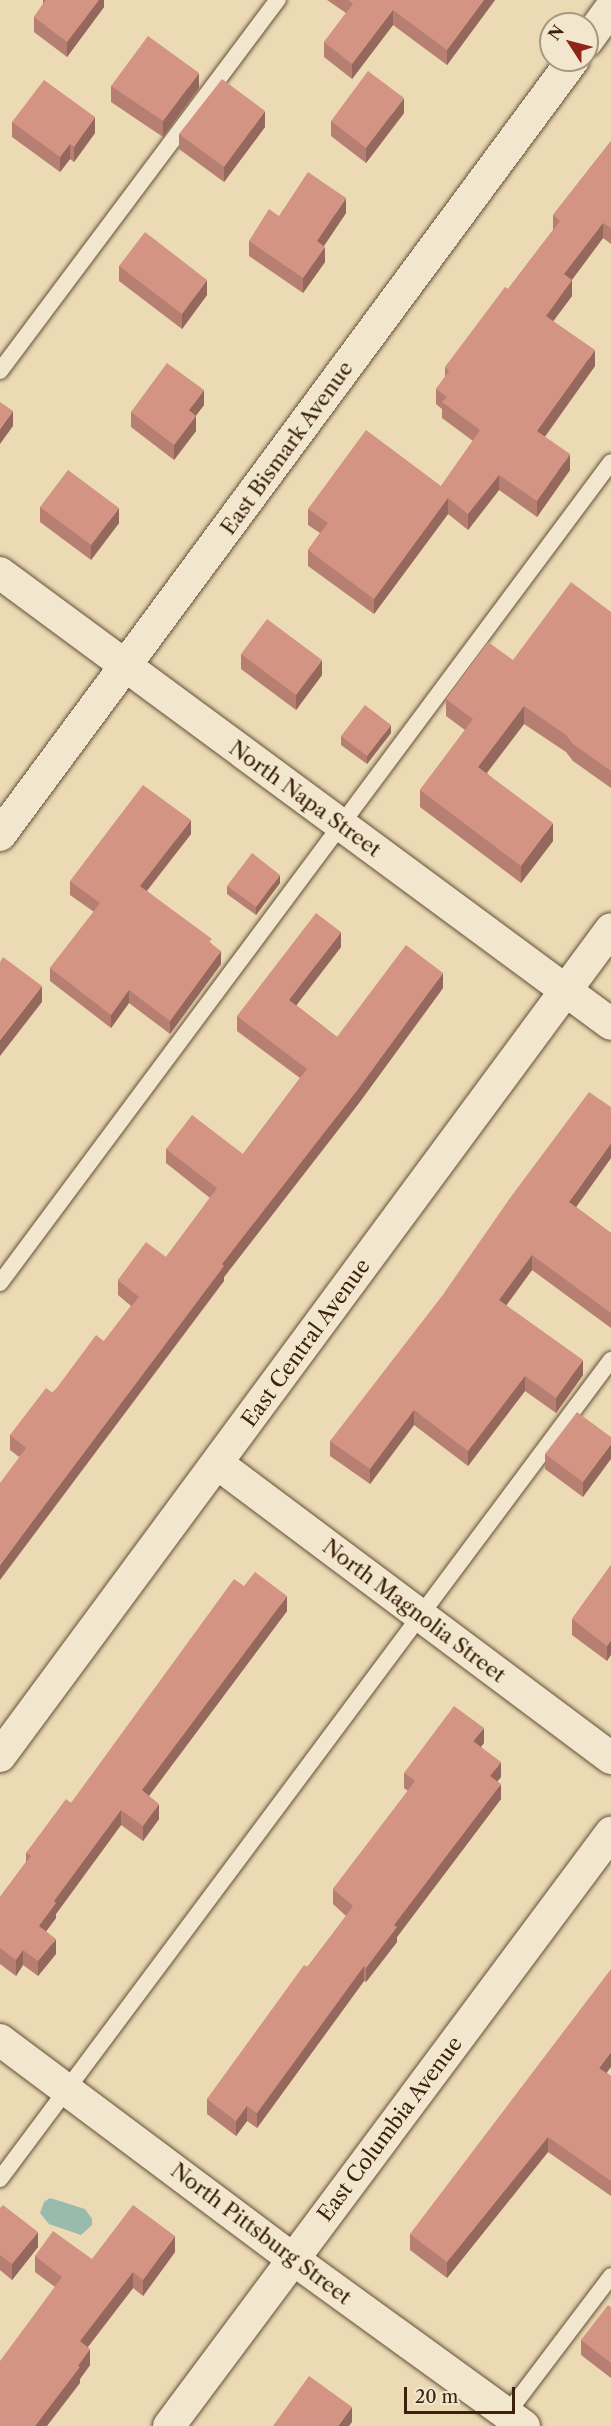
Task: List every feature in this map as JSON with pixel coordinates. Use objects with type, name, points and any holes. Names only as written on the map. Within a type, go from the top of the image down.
[{"type":"street","points":[[599,24],[611,8]]},
{"type":"street","name":"East Bismark Avenue","points":[[0,835],[564,72]]},
{"type":"street","name":"North Napa Street","points":[[0,573],[611,1024]]},
{"type":"street","name":"East Central Avenue","points":[[0,1756],[218,1464],[611,929]]},
{"type":"street","name":"North Magnolia Street","points":[[218,1464],[611,1758]]},
{"type":"street","name":"East Columbia Avenue","points":[[169,2426],[611,1833]]},
{"type":"street","name":"North Pittsburg Street","points":[[0,2040],[510,2422]]},
{"type":"lane","points":[[0,371],[278,0]]},
{"type":"lane","points":[[0,1283],[611,462]]},
{"type":"lane","points":[[0,2179],[611,1360]]},
{"type":"lane","points":[[510,2422],[611,2276]]},
{"type":"shaded area","points":[[50,2198],[85,2209],[92,2219],[92,2225],[81,2235],[49,2224],[40,2213],[44,2202]]},
{"type":"building","points":[[46,0],[99,0],[67,42],[34,17]]},
{"type":"building","points":[[348,0],[484,0],[447,50],[393,10],[352,64],[324,42],[353,4]]},
{"type":"building","points":[[148,36],[199,73],[163,121],[111,86]]},
{"type":"building","points":[[368,71],[404,98],[366,148],[331,121]]},
{"type":"building","points":[[222,79],[265,111],[224,167],[179,134]]},
{"type":"building","points":[[44,80],[95,117],[74,147],[70,144],[60,157],[12,122]]},
{"type":"building","points":[[611,141],[611,228],[603,223],[564,274],[572,280],[546,316],[595,350],[537,431],[570,454],[537,501],[499,475],[468,514],[448,498],[374,599],[308,550],[328,523],[308,509],[366,430],[441,486],[480,430],[442,402],[447,397],[436,389],[449,371],[445,367],[505,287],[508,289],[560,221],[553,215]]},
{"type":"building","points":[[308,172],[346,198],[317,241],[325,247],[303,278],[249,241],[269,209],[279,216]]},
{"type":"building","points":[[145,232],[207,280],[182,314],[119,266]]},
{"type":"building","points":[[167,363],[204,390],[189,410],[196,416],[174,445],[131,412]]},
{"type":"building","points":[[0,402],[13,411],[0,429]]},
{"type":"building","points":[[68,470],[119,508],[91,545],[40,507]]},
{"type":"building","points":[[571,582],[611,612],[611,771],[573,744],[566,735],[524,706],[478,767],[553,823],[521,866],[420,790],[473,719],[446,699],[488,642],[513,660]]},
{"type":"building","points":[[267,619],[322,660],[296,695],[241,654]]},
{"type":"building","points":[[365,705],[391,725],[367,756],[341,736]]},
{"type":"building","points":[[143,785],[191,820],[140,886],[212,939],[209,942],[221,951],[170,1021],[129,990],[111,1015],[50,968],[100,903],[70,881]]},
{"type":"building","points":[[252,853],[280,875],[256,907],[227,886]]},
{"type":"building","points":[[316,913],[341,932],[289,1000],[337,1037],[406,945],[443,973],[359,1088],[222,1264],[224,1266],[0,1565],[0,1483],[26,1448],[10,1435],[46,1388],[53,1393],[96,1335],[104,1341],[139,1297],[118,1280],[146,1242],[166,1257],[217,1188],[166,1149],[192,1115],[243,1154],[307,1069],[237,1016]]},
{"type":"building","points":[[3,957],[42,986],[0,1040],[0,962]]},
{"type":"building","points":[[589,1092],[611,1107],[611,1143],[569,1202],[611,1233],[611,1313],[532,1255],[499,1300],[583,1360],[556,1398],[525,1376],[468,1451],[414,1410],[370,1469],[330,1441],[442,1296],[510,1198]]},
{"type":"building","points":[[577,1412],[611,1437],[611,1444],[583,1482],[545,1454]]},
{"type":"building","points":[[611,1565],[611,1640],[607,1646],[572,1619]]},
{"type":"building","points":[[255,1572],[287,1596],[142,1790],[159,1804],[143,1826],[121,1810],[54,1901],[56,1903],[39,1926],[56,1939],[38,1961],[23,1950],[16,1960],[0,1948],[0,1897],[31,1856],[26,1853],[66,1799],[71,1803],[234,1579],[244,1586]]},
{"type":"building","points":[[454,1706],[484,1728],[473,1741],[501,1762],[490,1776],[501,1784],[394,1925],[397,1927],[366,1968],[364,1966],[257,2113],[247,2106],[236,2121],[207,2099],[304,1965],[308,1967],[353,1906],[333,1889],[415,1781],[404,1773]]},
{"type":"building","points":[[611,1969],[611,2052],[599,2068],[611,2076],[611,2181],[548,2137],[447,2262],[410,2234]]},
{"type":"building","points":[[3,2205],[38,2232],[12,2264],[0,2255],[0,2208]]},
{"type":"building","points":[[133,2205],[175,2236],[143,2280],[133,2272],[80,2341],[90,2349],[78,2366],[80,2367],[35,2426],[0,2426],[0,2361],[62,2277],[35,2256],[53,2231],[92,2259]]},
{"type":"building","points":[[608,2305],[611,2307],[611,2363],[581,2340]]},
{"type":"building","points":[[309,2376],[352,2407],[338,2426],[273,2426]]}]
